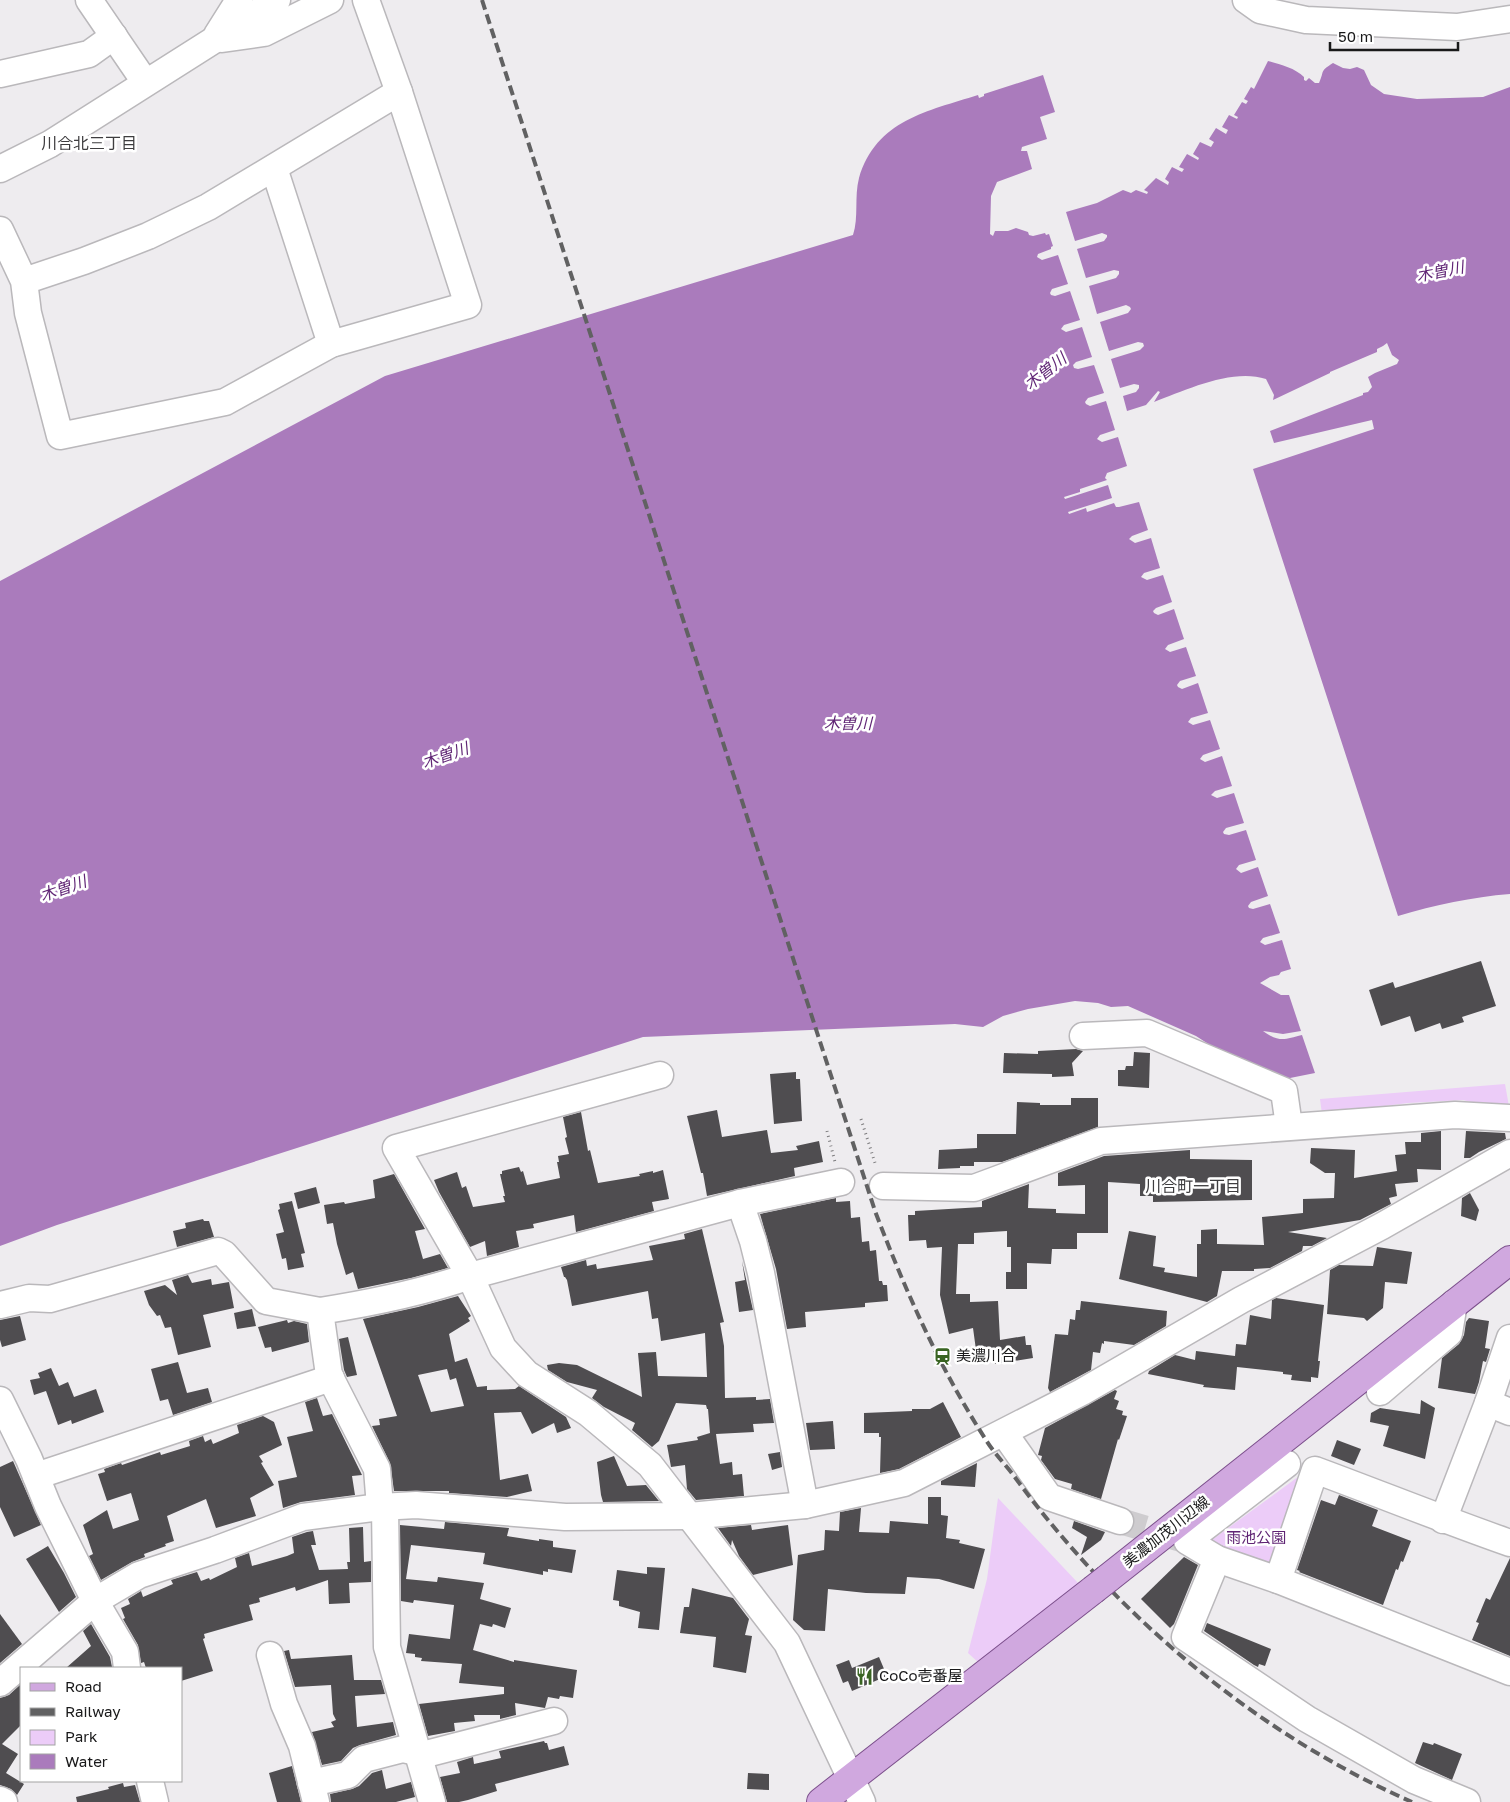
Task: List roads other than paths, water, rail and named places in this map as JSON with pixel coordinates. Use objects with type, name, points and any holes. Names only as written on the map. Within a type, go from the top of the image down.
[{"type":"main road","name":"美濃加茂川辺線","points":[[821,1802],[857,1790],[1100,1584],[1510,1260]]},
{"type":"street","points":[[89,0],[145,82]]},
{"type":"street","points":[[214,40],[239,0]]},
{"type":"street","points":[[0,169],[50,144],[277,0]]},
{"type":"street","points":[[214,40],[264,33],[330,0]]},
{"type":"street","points":[[0,230],[24,281],[28,314],[60,436],[225,402],[331,344],[468,305],[399,92],[366,0]]},
{"type":"street","points":[[1246,0],[1260,10],[1306,20],[1457,27],[1510,19]]},
{"type":"street","points":[[0,74],[89,54],[114,36]]},
{"type":"street","points":[[24,281],[84,261],[148,236],[208,207],[399,92]]},
{"type":"street","points":[[274,168],[331,344]]},
{"type":"street","points":[[1083,1036],[1147,1033],[1284,1091],[1289,1126]]},
{"type":"street","points":[[660,1075],[396,1148],[470,1276],[503,1348],[527,1374],[588,1413],[650,1465],[787,1643],[857,1790]]},
{"type":"street","points":[[883,1186],[974,1188],[1101,1141],[1455,1114],[1510,1118]]},
{"type":"street","points":[[0,1683],[95,1601],[139,1574],[215,1550],[303,1517],[416,1505],[565,1517],[690,1516],[805,1505],[904,1483],[1082,1392],[1241,1300],[1382,1226],[1510,1153]]},
{"type":"street","points":[[0,1305],[29,1298],[50,1299],[218,1251],[224,1254],[266,1301],[320,1311],[363,1305],[432,1289],[470,1276],[740,1203],[841,1182]]},
{"type":"street","points":[[740,1203],[753,1241],[761,1273],[805,1505]]},
{"type":"street","points":[[1380,1392],[1449,1333],[1454,1303]]},
{"type":"street","points":[[320,1311],[331,1378],[376,1469],[383,1507],[387,1647],[432,1802]]},
{"type":"street","points":[[1443,1520],[1499,1408],[1510,1338]]},
{"type":"street","points":[[36,1476],[331,1378]]},
{"type":"street","points":[[0,1400],[48,1506],[95,1601],[125,1652],[127,1667]]},
{"type":"street","points":[[1004,1433],[1049,1497],[1120,1521]]},
{"type":"street","points":[[1286,1464],[1187,1541],[1217,1559],[1278,1580],[1510,1672]]},
{"type":"street","points":[[1278,1580],[1315,1470],[1373,1491],[1443,1520],[1510,1543]]},
{"type":"street","points":[[1217,1559],[1185,1637],[1307,1719],[1414,1780],[1467,1802]]},
{"type":"street","points":[[270,1655],[284,1704],[302,1746],[314,1793],[348,1775],[364,1759],[403,1749],[426,1754],[554,1721]]},
{"type":"street","points":[[150,1782],[155,1802]]},
{"type":"street","points":[[0,1800],[4,1802]]},
{"type":"water","name":"木曽川","points":[[1268,61],[1292,69],[1304,77],[1304,80],[1306,81],[1309,78],[1315,83],[1319,83],[1324,70],[1333,63],[1343,68],[1357,67],[1364,70],[1371,85],[1384,94],[1417,99],[1483,97],[1510,87],[1510,894],[1454,902],[1398,916],[1253,469],[1374,429],[1372,420],[1274,443],[1270,431],[1363,395],[1372,387],[1368,377],[1397,364],[1399,360],[1392,355],[1387,343],[1377,349],[1377,352],[1330,372],[1273,400],[1274,395],[1266,379],[1253,376],[1239,376],[1209,382],[1154,402],[1160,392],[1158,391],[1146,405],[1127,411],[1123,396],[1136,392],[1139,385],[1134,384],[1120,388],[1111,359],[1140,350],[1144,346],[1143,343],[1138,342],[1109,351],[1100,322],[1128,313],[1131,309],[1126,305],[1097,314],[1089,286],[1116,278],[1119,271],[1114,270],[1086,278],[1077,249],[1104,241],[1107,235],[1102,233],[1075,241],[1066,212],[1097,203],[1123,190],[1131,193],[1136,190],[1147,194],[1148,192],[1144,190],[1156,178],[1168,185],[1169,182],[1165,179],[1172,167],[1182,172],[1184,169],[1179,167],[1187,154],[1198,160],[1199,158],[1193,154],[1200,142],[1211,147],[1214,142],[1209,139],[1216,128],[1226,134],[1228,130],[1222,127],[1229,115],[1237,119],[1238,117],[1234,115],[1242,102],[1246,104],[1248,101],[1244,99],[1251,87],[1254,89]]},
{"type":"water","points":[[1043,75],[1055,112],[1040,117],[1047,139],[1022,147],[1021,151],[1027,151],[1032,169],[997,182],[991,196],[990,234],[993,236],[995,231],[1008,231],[1016,228],[1033,236],[1049,234],[1053,246],[1051,249],[1038,254],[1037,257],[1042,260],[1058,255],[1068,284],[1052,289],[1050,293],[1055,296],[1070,291],[1080,320],[1064,325],[1061,329],[1066,332],[1082,327],[1092,357],[1076,362],[1073,365],[1074,368],[1078,369],[1094,365],[1104,393],[1088,398],[1085,402],[1090,406],[1106,401],[1115,430],[1100,435],[1097,439],[1102,442],[1118,437],[1127,466],[1107,473],[1105,478],[1107,480],[1080,489],[1080,492],[1064,497],[1065,499],[1108,485],[1112,498],[1068,512],[1069,514],[1086,508],[1087,512],[1114,503],[1116,507],[1119,507],[1139,502],[1148,530],[1129,539],[1135,543],[1151,538],[1160,568],[1144,573],[1141,577],[1147,580],[1163,575],[1172,602],[1153,611],[1158,615],[1174,609],[1184,639],[1168,645],[1165,649],[1170,652],[1186,647],[1196,676],[1180,681],[1177,685],[1182,689],[1198,683],[1208,713],[1191,718],[1188,722],[1193,725],[1210,720],[1220,749],[1203,755],[1200,759],[1205,762],[1222,756],[1232,786],[1215,791],[1211,795],[1217,798],[1234,793],[1244,823],[1226,828],[1223,832],[1229,835],[1246,830],[1256,860],[1239,865],[1236,869],[1241,873],[1258,867],[1268,896],[1251,902],[1248,906],[1253,909],[1270,904],[1280,933],[1263,938],[1260,942],[1265,945],[1282,940],[1291,969],[1260,983],[1281,995],[1289,995],[1301,1031],[1283,1034],[1263,1031],[1278,1039],[1302,1035],[1315,1073],[1290,1078],[1269,1076],[1230,1058],[1196,1036],[1128,1006],[1111,1007],[1098,1003],[1075,1001],[1028,1009],[1003,1016],[983,1027],[955,1024],[643,1037],[57,1225],[0,1246],[0,581],[385,376],[853,235],[856,221],[859,178],[867,158],[891,130],[923,113],[978,95],[979,98],[984,96],[984,94]]},
{"type":"tunnel","points":[[1120,1521],[1181,1539]]},
{"type":"railway","points":[[482,0],[875,1211],[924,1329],[953,1385],[992,1449],[1054,1527],[1143,1622],[1192,1665],[1244,1705],[1298,1741],[1354,1774],[1412,1802]]},
{"type":"place","name":"美濃川合","points":[[942,1356]]},
{"type":"place","name":"CoCo壱番屋","points":[[865,1676]]},
{"type":"district","name":"川合北三丁目","points":[[89,143]]},
{"type":"district","name":"川合町一丁目","points":[[1193,1186]]},
{"type":"park label","name":"雨池公園","points":[[1256,1538]]}]
